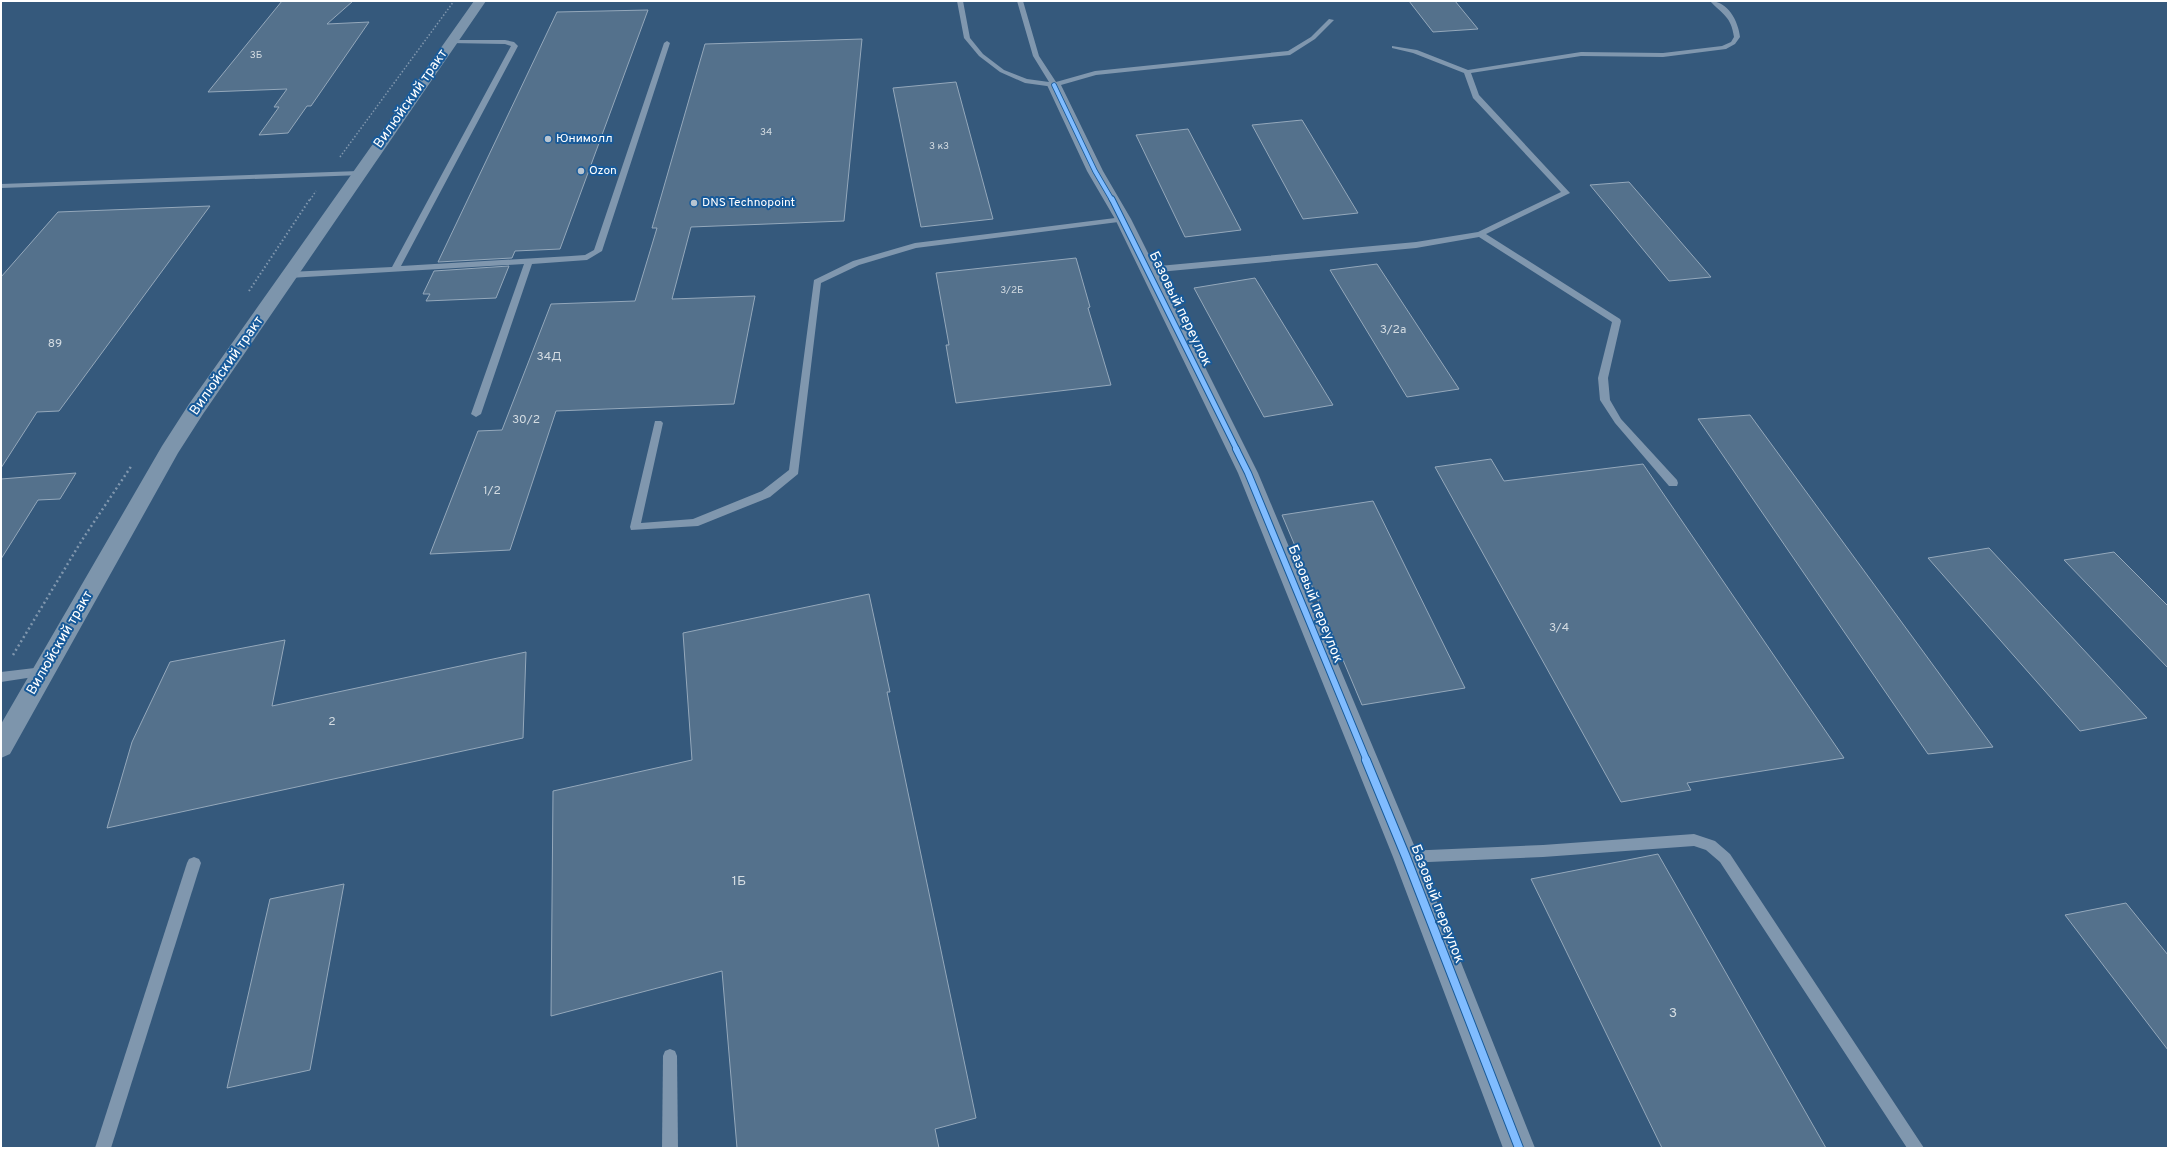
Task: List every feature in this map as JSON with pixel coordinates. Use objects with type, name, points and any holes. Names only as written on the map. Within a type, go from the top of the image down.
[{"type":"main road","name":"Вилюйский тракт","points":[[1,747],[169,451],[359,173],[480,1]]},
{"type":"street","name":"Базовый переулок","points":[[1054,85],[1095,171],[1123,219],[1248,473],[1406,857],[1518,1148]]},
{"type":"lane","points":[[960,1],[967,38],[981,55],[1002,71],[1025,81],[1054,85],[1095,73],[1290,53],[1313,38],[1331,20]]},
{"type":"lane","points":[[1020,1],[1036,56],[1054,85]]},
{"type":"lane","points":[[1394,47],[1415,51],[1467,72],[1581,54],[1663,55],[1724,48],[1733,43],[1737,37],[1736,24],[1728,13],[1713,1]]},
{"type":"lane","points":[[395,270],[515,46],[512,43],[505,42],[451,42]]},
{"type":"lane","points":[[289,275],[395,270],[587,257],[598,251],[666,43]]},
{"type":"lane","points":[[1148,270],[1416,245],[1480,234],[1566,193],[1476,96],[1467,72]]},
{"type":"lane","points":[[1,186],[359,173]]},
{"type":"lane","points":[[658,423],[635,527],[694,523],[766,494],[794,471],[817,282],[856,264],[915,246],[1123,219]]},
{"type":"lane","points":[[1480,234],[1617,321],[1603,378],[1605,400],[1618,421],[1673,483]]},
{"type":"lane","points":[[476,414],[529,261]]},
{"type":"lane","points":[[1,677],[43,672]]},
{"type":"lane","points":[[1406,857],[1543,851],[1694,840],[1710,845],[1725,858],[1916,1148]]},
{"type":"lane","points":[[103,1148],[194,864]]},
{"type":"lane","points":[[670,1056],[670,1148]]},
{"type":"building","points":[[282,1],[353,1],[327,24],[369,22],[311,106],[307,106],[288,133],[259,135],[279,107],[274,107],[287,89],[208,92]]},
{"type":"building","points":[[1409,1],[1455,1],[1478,29],[1433,32]]},
{"type":"building","name":"Юнимолл","points":[[648,10],[560,249],[515,251],[512,258],[438,262],[557,12]]},
{"type":"building","points":[[862,39],[844,221],[691,227],[672,299],[755,296],[734,404],[556,411],[510,550],[430,554],[478,431],[502,430],[551,304],[635,301],[657,228],[652,228],[705,44]]},
{"type":"building","points":[[956,82],[993,219],[921,227],[893,88]]},
{"type":"building","points":[[1302,120],[1358,213],[1303,219],[1252,125]]},
{"type":"building","points":[[1188,129],[1241,230],[1185,237],[1136,135]]},
{"type":"building","points":[[1629,182],[1711,277],[1669,281],[1590,185]]},
{"type":"building","points":[[210,206],[59,411],[37,412],[1,468],[1,277],[58,212]]},
{"type":"building","points":[[1076,258],[1090,307],[1088,308],[1111,385],[956,403],[946,345],[949,345],[936,273]]},
{"type":"building","points":[[1377,264],[1459,389],[1407,397],[1330,270]]},
{"type":"building","points":[[509,266],[496,298],[426,301],[430,294],[423,294],[434,271]]},
{"type":"building","points":[[1255,278],[1333,405],[1264,417],[1194,288]]},
{"type":"building","points":[[1750,415],[1993,747],[1928,754],[1698,419]]},
{"type":"building","points":[[1491,459],[1504,481],[1643,464],[1844,758],[1687,783],[1691,790],[1621,802],[1435,467]]},
{"type":"building","points":[[76,473],[60,499],[38,500],[1,559],[1,479]]},
{"type":"building","points":[[1373,501],[1465,688],[1362,705],[1282,515]]},
{"type":"building","points":[[1989,548],[2147,718],[2080,731],[1928,558]]},
{"type":"building","points":[[2114,552],[2168,606],[2168,668],[2064,560]]},
{"type":"building","points":[[869,594],[890,692],[887,692],[976,1118],[935,1129],[939,1148],[737,1148],[722,971],[551,1016],[553,791],[692,760],[683,633]]},
{"type":"building","points":[[285,640],[272,706],[526,652],[523,738],[107,828],[132,742],[170,662]]},
{"type":"building","points":[[1658,854],[1826,1148],[1662,1148],[1531,879]]},
{"type":"building","points":[[344,884],[310,1070],[227,1088],[270,899]]},
{"type":"building","points":[[2126,903],[2168,955],[2168,1050],[2065,915]]},
{"type":"cycle path","points":[[1054,85],[1095,171],[1123,219],[1248,473],[1406,857],[1519,1148]]},
{"type":"place","name":"Юнимолл","points":[[548,139]]},
{"type":"place","name":"Ozon","points":[[581,171]]},
{"type":"place","name":"DNS Technopoint","points":[[694,203]]}]
